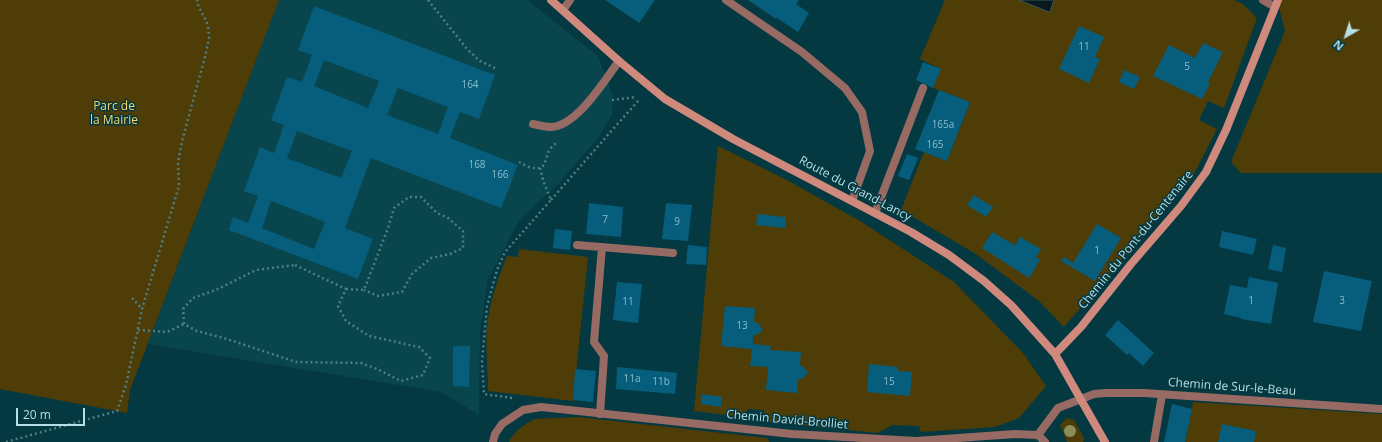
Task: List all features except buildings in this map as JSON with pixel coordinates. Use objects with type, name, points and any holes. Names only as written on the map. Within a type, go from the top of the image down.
[{"type":"street","name":"Route du Grand-Lancy","points":[[551,0],[619,61],[665,99],[734,139],[911,232],[949,255],[984,281],[1011,305],[1055,354],[1105,442]]},
{"type":"street","points":[[563,10],[570,0]]},
{"type":"street","points":[[726,0],[802,52],[845,88],[862,112],[870,151],[852,201]]},
{"type":"street","points":[[1263,0],[1277,4]]},
{"type":"street","name":"Chemin du Pont-du-Centenaire","points":[[1055,354],[1081,327],[1131,264],[1181,206],[1206,172],[1226,130],[1277,4]]},
{"type":"street","points":[[533,124],[552,127],[567,122],[579,112],[619,61]]},
{"type":"street","points":[[875,213],[923,88]]},
{"type":"street","points":[[577,245],[673,253]]},
{"type":"street","points":[[600,414],[604,356],[594,342],[602,247]]},
{"type":"street","name":"Chemin de Sur-le-Beau","points":[[1080,400],[1094,394],[1144,393],[1382,409]]},
{"type":"street","points":[[1154,442],[1162,395]]},
{"type":"street","points":[[1045,442],[1038,435],[1058,408],[1080,400]]},
{"type":"street","name":"Chemin David-Brolliet","points":[[493,442],[495,434],[502,424],[523,410],[541,407],[792,434],[916,441],[1015,434],[1038,435]]},
{"type":"path","points":[[6,442],[117,411],[126,385],[142,309],[179,186],[178,163],[182,141],[207,50],[209,38],[208,25],[197,0]]},
{"type":"path","points":[[428,0],[466,49],[480,61],[497,69]]},
{"type":"path","points":[[607,103],[614,99],[634,97],[641,98],[658,110],[665,99]]},
{"type":"path","points":[[523,410],[524,399],[484,394],[482,361],[487,306],[497,270],[505,252],[641,98]]},
{"type":"path","points":[[519,162],[534,168],[540,168],[547,160],[550,149],[553,145],[560,141]]},
{"type":"path","points":[[540,168],[551,200]]},
{"type":"path","points":[[184,324],[183,309],[193,298],[216,290],[256,270],[295,265],[346,289],[364,290],[378,296],[402,292],[412,274],[431,258],[450,254],[463,248],[463,231],[448,218],[437,213],[421,197],[409,197],[394,208],[388,228],[364,290]]},
{"type":"path","points":[[184,324],[197,331],[296,362],[361,363],[402,381],[423,375],[430,358],[419,346],[369,336],[346,321],[338,306],[346,289]]},
{"type":"path","points":[[132,298],[142,309]]},
{"type":"path","points":[[138,330],[167,332],[184,324]]},
{"type":"shaded area","points":[[279,0],[527,0],[598,56],[612,93],[612,115],[598,138],[558,184],[519,220],[488,280],[480,331],[479,415],[441,392],[148,344]]},
{"type":"shaded area","points":[[1019,0],[1054,0],[1050,12]]},
{"type":"green space","name":"Parc de la Mairie","points":[[0,0],[279,0],[130,390],[127,413],[0,389]]},
{"type":"green space","points":[[945,0],[1234,0],[1243,4],[1257,18],[1224,108],[1208,101],[1199,120],[1217,129],[1192,178],[1064,327],[1039,301],[976,254],[901,210],[924,152],[947,161],[970,102],[933,88],[941,69],[920,59]]},
{"type":"green space","points":[[1277,0],[1382,0],[1382,173],[1241,173],[1231,162],[1285,31]]},
{"type":"green space","points":[[718,146],[785,179],[860,221],[954,282],[1023,353],[1046,386],[1019,418],[995,427],[921,432],[919,426],[892,425],[878,433],[769,422],[763,410],[748,409],[743,417],[694,411]]},
{"type":"green space","points":[[519,249],[588,257],[573,401],[488,391],[486,333],[490,307],[507,256],[518,257]]},
{"type":"green space","points":[[1193,402],[1382,414],[1382,442],[1185,442]]},
{"type":"green space","points":[[578,417],[767,438],[769,442],[509,442],[520,428],[534,419]]},
{"type":"green space","points":[[1067,418],[1074,420],[1084,438],[1083,442],[1067,442],[1060,425]]}]
